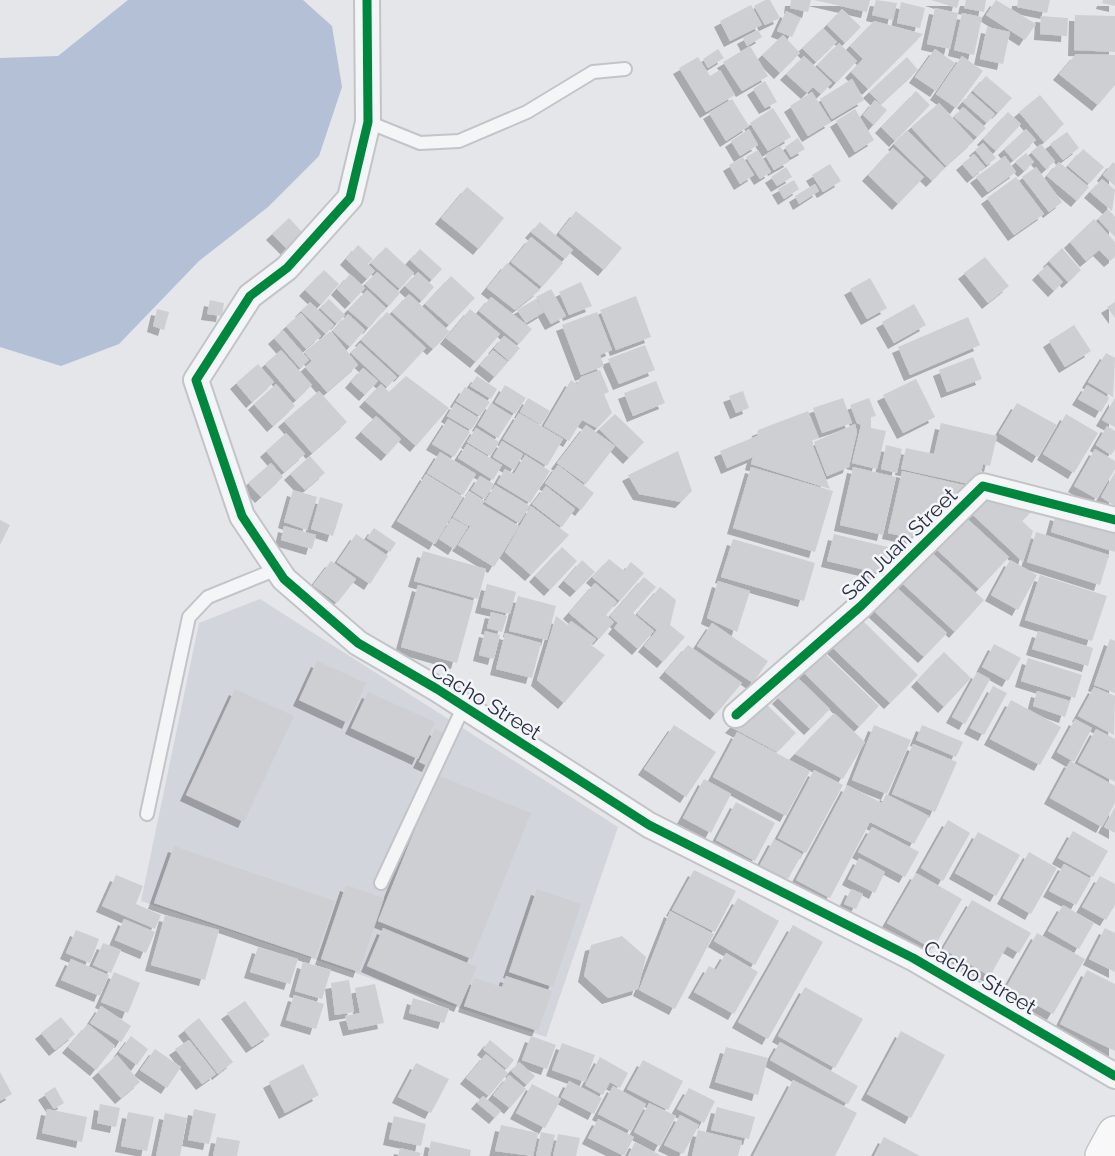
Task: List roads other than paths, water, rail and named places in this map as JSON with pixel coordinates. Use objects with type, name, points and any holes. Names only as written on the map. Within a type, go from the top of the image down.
[{"type":"main road","points":[[1103,1156],[1115,1134]]},
{"type":"street","points":[[368,0],[368,122]]},
{"type":"street","name":"Cacho Street","points":[[368,122],[350,198],[288,268],[250,296],[196,380],[242,516],[277,569],[301,595],[358,643],[437,689],[649,825],[913,958],[1115,1076]]},
{"type":"street","name":"San Juan Street","points":[[736,715],[861,606],[984,486],[1115,520]]},
{"type":"lane","points":[[368,122],[420,143],[459,141],[527,112],[593,72],[625,69]]},
{"type":"lane","points":[[147,814],[189,617],[208,597],[277,569]]},
{"type":"lane","points":[[381,883],[463,708]]},
{"type":"water","points":[[128,0],[303,0],[332,26],[342,87],[319,156],[268,207],[199,261],[119,344],[61,366],[0,347],[0,58],[58,56]]}]
